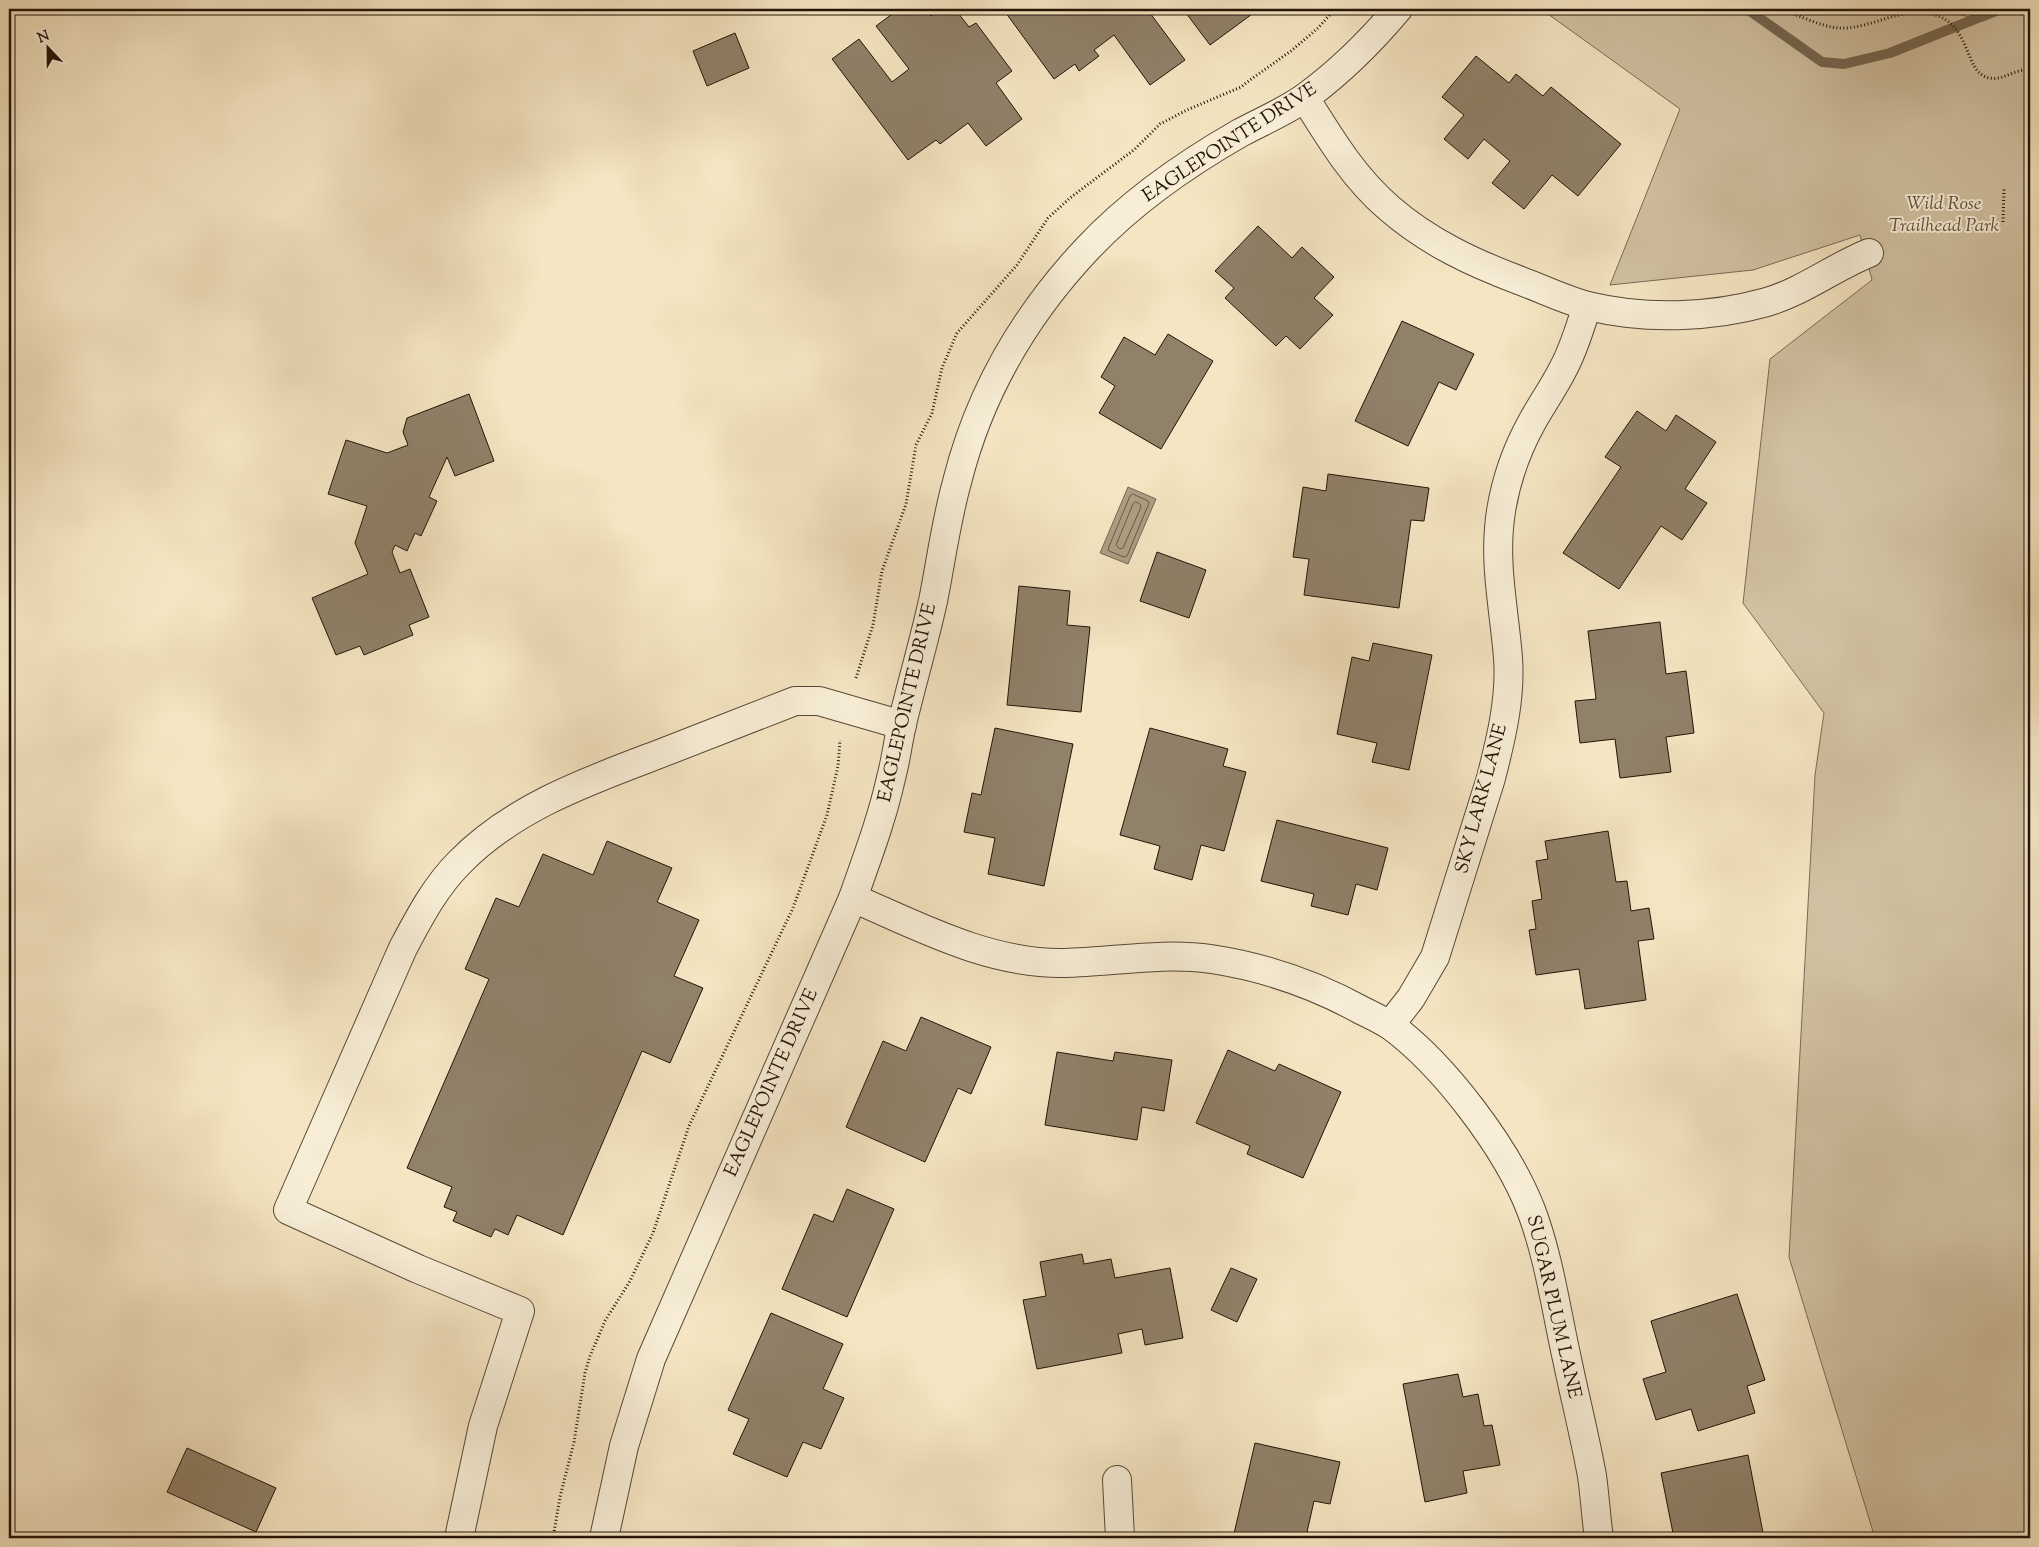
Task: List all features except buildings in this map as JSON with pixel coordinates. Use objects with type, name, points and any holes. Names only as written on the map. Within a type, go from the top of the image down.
[{"type":"street","name":"EAGLEPOINTE DRIVE","points":[[604,1538],[613,1488],[624,1446],[651,1359],[854,898],[891,778],[932,602],[956,485],[965,452],[995,378],[1019,336],[1052,289],[1087,249],[1124,212],[1177,172],[1238,134],[1305,98],[1349,61],[1374,37],[1398,9]]},
{"type":"street","points":[[1305,98],[1345,162],[1388,207],[1417,231],[1452,252],[1492,270],[1587,306],[1646,315],[1690,315],[1731,310],[1768,302],[1801,288],[1854,259],[1869,253]]},
{"type":"street","name":"SKY LARK LANE","points":[[1390,1026],[1411,998],[1435,957],[1491,778],[1499,748],[1508,689],[1508,660],[1497,571],[1501,511],[1509,474],[1520,446],[1562,371],[1573,348],[1587,306]]},
{"type":"street","points":[[458,1538],[483,1426],[520,1311],[418,1269],[288,1210],[403,948],[419,917],[458,863],[482,842],[508,823],[562,793],[606,774],[795,701],[819,701],[902,725]]},
{"type":"street","name":"SUGAR PLUM LANE","points":[[854,898],[939,936],[971,948],[1018,959],[1062,963],[1169,955],[1247,965],[1285,976],[1322,990],[1390,1026],[1425,1056],[1471,1108],[1510,1168],[1530,1210],[1550,1279],[1592,1476],[1599,1538]]},
{"type":"street","points":[[1117,1480],[1120,1538]]},
{"type":"path","points":[[1780,9],[1837,28],[1861,25],[1904,13],[1932,14],[1949,21],[1960,33],[1975,68],[1983,76],[1992,79],[2024,69],[2030,70]]},
{"type":"path","points":[[2002,222],[2004,187]]},
{"type":"green space","name":"Wild Rose Trailhead Park","points":[[1541,9],[1940,9],[1983,21],[2014,9],[2030,9],[2030,1538],[1875,1538],[1789,1257],[1815,775],[1824,713],[1743,603],[1770,359],[1872,280],[1860,235],[1753,270],[1610,285],[1680,109]]},
{"type":"water","points":[[1128,487],[1156,499],[1128,564],[1100,553]]},
{"type":"waterway","points":[[1747,9],[1822,62],[1844,64],[1890,53],[2000,9]]}]
